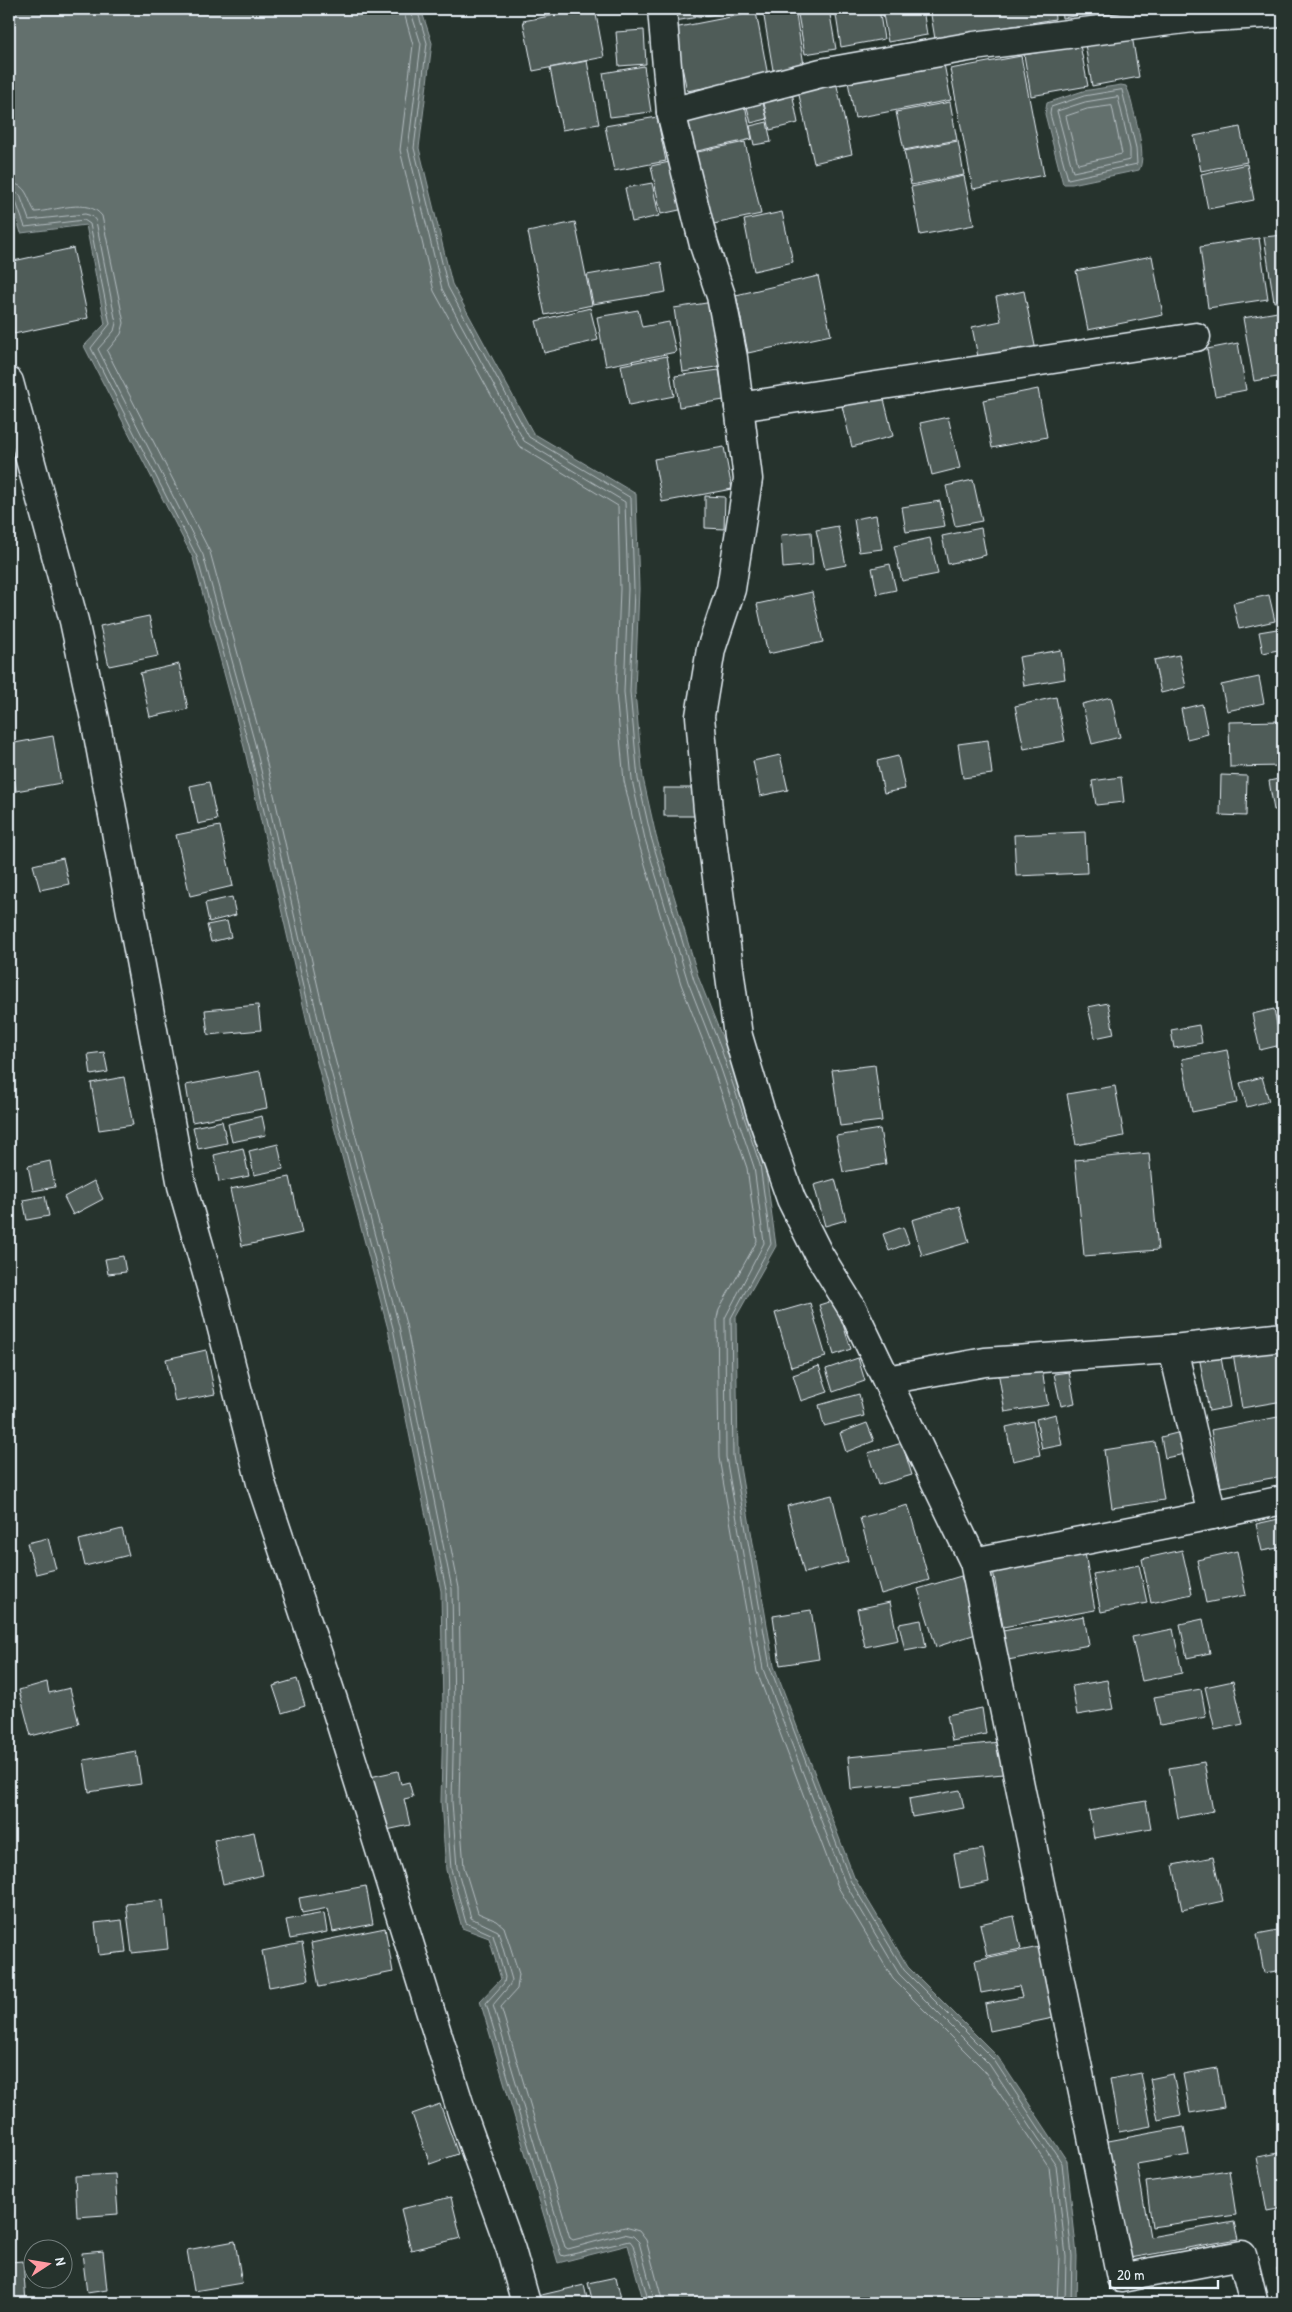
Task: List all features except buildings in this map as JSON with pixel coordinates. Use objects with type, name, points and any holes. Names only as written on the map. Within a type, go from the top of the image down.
[{"type":"street","points":[[662,9],[671,112],[704,245],[721,296],[739,407],[748,479],[732,589],[711,649],[700,716],[708,810],[738,1036],[761,1113],[791,1199],[818,1253],[853,1310],[974,1562],[1121,2278],[1242,2255],[1254,2303]]},
{"type":"street","points":[[671,112],[821,73],[974,46],[1193,18],[1283,13]]},
{"type":"street","points":[[739,407],[1196,337]]},
{"type":"street","points":[[9,388],[74,621],[96,724],[182,1186],[215,1300],[261,1483],[337,1712],[463,2116],[511,2250],[526,2303]]},
{"type":"street","points":[[887,1380],[984,1362],[1173,1349],[1283,1337]]},
{"type":"street","points":[[1173,1349],[1212,1516]]},
{"type":"street","points":[[974,1562],[1212,1516],[1283,1500]]},
{"type":"water","points":[[9,9],[421,9],[432,43],[419,148],[452,284],[533,433],[636,494],[639,589],[635,692],[643,778],[656,836],[699,979],[726,1047],[765,1164],[776,1246],[736,1317],[738,1455],[774,1666],[854,1877],[908,1967],[998,2057],[1067,2161],[1077,2256],[1076,2303],[644,2303],[628,2245],[558,2263],[480,2001],[501,1979],[489,1938],[462,1928],[446,1870],[441,1802],[443,1711],[441,1591],[388,1329],[313,1048],[244,747],[193,558],[84,346],[105,324],[86,225],[21,233],[9,194]]},
{"type":"water","points":[[1121,85],[1126,86],[1129,93],[1139,133],[1142,154],[1139,170],[1072,184],[1063,184],[1045,114],[1047,103],[1083,91]]}]
